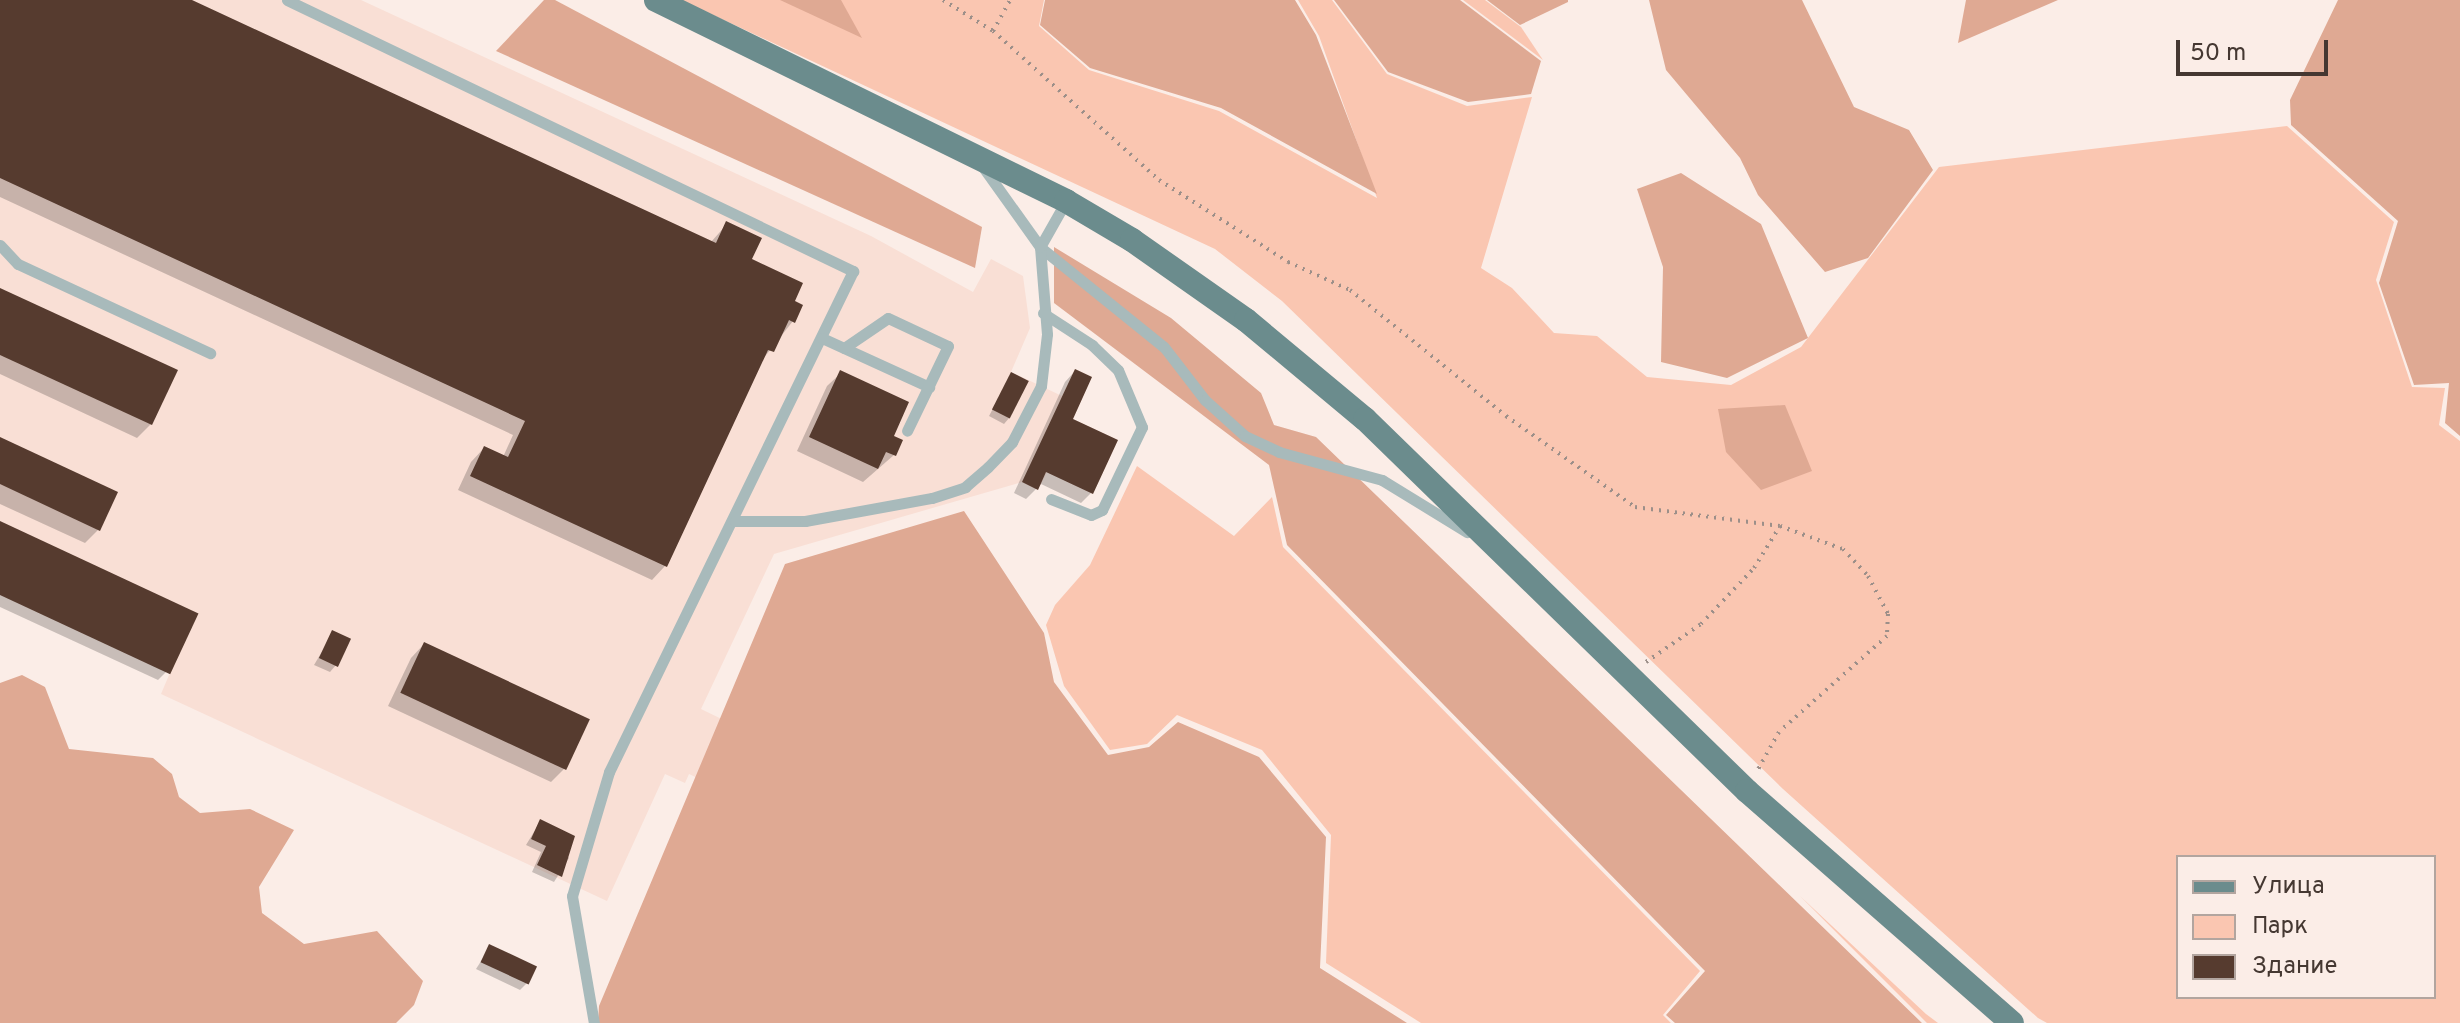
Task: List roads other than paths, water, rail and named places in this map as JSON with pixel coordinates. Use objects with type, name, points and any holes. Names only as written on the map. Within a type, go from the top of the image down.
[{"type":"main road","points":[[656,0],[1066,201],[1181,272],[1284,350],[1365,419],[1747,791],[2012,1023]]},
{"type":"lane","points":[[287,0],[853,271],[735,521],[609,772],[575,886],[573,918],[594,998],[594,1023]]},
{"type":"lane","points":[[973,154],[1040,247],[1164,347],[1205,400],[1245,436],[1279,452],[1382,480],[1510,560]]},
{"type":"lane","points":[[735,521],[805,521],[932,498],[965,487],[1012,442],[1041,386],[1047,334],[1040,247],[1066,201]]},
{"type":"lane","points":[[0,245],[18,264],[210,353]]},
{"type":"lane","points":[[1043,313],[1092,345],[1118,370],[1142,427],[1102,510],[1091,515],[1051,499]]},
{"type":"lane","points":[[844,348],[888,318],[948,346],[907,431]]},
{"type":"lane","points":[[822,338],[929,387]]}]
